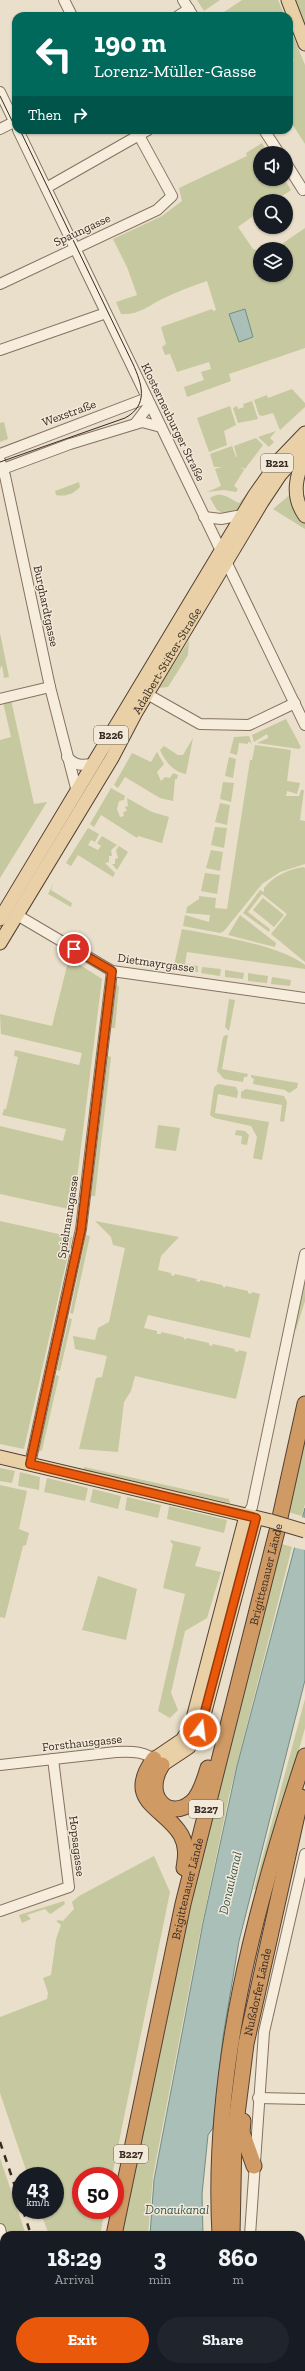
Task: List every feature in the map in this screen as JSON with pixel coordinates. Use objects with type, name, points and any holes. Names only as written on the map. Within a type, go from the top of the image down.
[{"type":"highway","name":"Brigittenauer Lände","points":[[115,2231],[183,1904],[229,1714],[277,1531],[305,1404]]},
{"type":"highway","points":[[158,1762],[154,1783],[155,1792],[159,1801],[174,1808],[193,1802],[206,1772],[221,1723],[229,1714]]},
{"type":"highway","points":[[220,2231],[221,2129],[232,2031],[246,1961],[275,1849],[305,1756]]},
{"type":"highway","points":[[158,1762],[147,1768],[144,1778],[146,1795],[154,1808],[181,1834],[185,1844],[186,1856],[180,1885],[183,1904]]},
{"type":"highway","name":"Nußdorfer Lände","points":[[232,2231],[234,2138],[240,2085],[255,2002],[305,1782]]},
{"type":"highway","points":[[280,1892],[292,1859],[305,1814]]},
{"type":"highway","points":[[254,2166],[242,2132],[255,2002]]},
{"type":"main road","points":[[288,0],[293,12]]},
{"type":"main road","points":[[293,13],[305,44]]},
{"type":"main road","name":"B221","points":[[258,499],[280,459],[305,433]]},
{"type":"main road","name":"B221","points":[[258,499],[305,447]]},
{"type":"main road","points":[[305,454],[297,474],[296,487],[297,499],[305,516]]},
{"type":"main road","name":"Adalbert-Stifter-Straße","points":[[0,943],[112,758],[224,556],[242,515],[258,499]]},
{"type":"main road","name":"Adalbert-Stifter-Straße","points":[[0,919],[94,763],[258,499]]},
{"type":"main road","points":[[0,1457],[251,1513],[271,1522],[305,1531]]},
{"type":"main road","points":[[158,1762],[182,1740],[191,1726],[251,1513]]},
{"type":"street","points":[[64,0],[70,12]]},
{"type":"street","points":[[183,0],[190,12]]},
{"type":"street","name":"Klosterneuburger Straße","points":[[0,92],[12,116]]},
{"type":"street","points":[[0,129],[12,125]]},
{"type":"street","name":"Klosterneuburger Straße","points":[[21,134],[305,725]]},
{"type":"street","points":[[46,188],[138,134]]},
{"type":"street","name":"Spaungasse","points":[[0,284],[157,210],[172,196],[142,134]]},
{"type":"street","points":[[267,134],[274,146]]},
{"type":"street","points":[[293,174],[304,190]]},
{"type":"street","points":[[0,350],[106,313]]},
{"type":"street","points":[[135,424],[148,401]]},
{"type":"street","name":"Wexstraße","points":[[0,454],[148,401]]},
{"type":"street","points":[[1,467],[135,424],[146,422],[161,427]]},
{"type":"street","name":"Burghardtgasse","points":[[1,467],[66,757],[77,792]]},
{"type":"street","points":[[204,516],[221,519],[242,515]]},
{"type":"street","points":[[0,699],[50,687]]},
{"type":"street","points":[[147,694],[200,724],[250,725],[295,703]]},
{"type":"street","points":[[66,757],[74,764],[83,766],[94,763]]},
{"type":"street","name":"Dietmayrgasse","points":[[17,915],[112,971],[305,998]]},
{"type":"street","name":"Spielmanngasse","points":[[30,1464],[81,1230],[112,971]]},
{"type":"street","points":[[251,1513],[305,1254]]},
{"type":"street","name":"Forsthausgasse","points":[[0,1765],[134,1751],[147,1754],[158,1762]]},
{"type":"street","name":"Hopsagasse","points":[[0,1911],[69,1887],[53,1759]]},
{"type":"street","name":"Nußdorfer Lände","points":[[250,2231],[258,2098],[264,2032],[305,1854]]},
{"type":"street","points":[[258,2098],[305,2099]]},
{"type":"green space","points":[[197,0],[220,0],[204,11]]},
{"type":"green space","points":[[242,0],[278,0],[283,12],[274,12],[224,12]]},
{"type":"green space","points":[[292,0],[305,0],[305,31]]},
{"type":"green space","points":[[293,36],[305,65],[305,144],[293,125]]},
{"type":"green space","points":[[253,149],[253,186],[288,186],[291,190],[285,194],[253,194],[253,216],[238,227],[253,249],[253,282],[293,282],[293,242],[285,242],[305,228],[305,348],[229,374],[231,381],[187,397],[184,387],[204,380],[201,372],[211,369],[209,362],[177,372],[170,354],[165,355],[162,347],[166,344],[161,327],[212,309],[213,311],[216,310],[207,281],[173,294],[138,312],[121,314],[116,302],[137,295],[127,267],[113,239],[162,216],[182,201],[179,188],[247,156],[246,153]]},
{"type":"green space","points":[[292,389],[305,403],[305,407],[280,430],[273,413],[262,416],[259,415],[254,400],[267,395],[268,398]]},
{"type":"green space","points":[[252,401],[258,419],[238,423],[233,408],[237,406],[238,409],[244,407],[243,404]]},
{"type":"green space","points":[[230,406],[236,425],[224,431],[227,445],[209,452],[197,418]]},
{"type":"green space","points":[[4,422],[8,439],[0,442],[0,423]]},
{"type":"green space","points":[[276,431],[270,438],[274,442],[269,447],[258,437]]},
{"type":"green space","points":[[256,438],[263,445],[245,469],[240,467],[244,470],[234,486],[238,489],[236,492],[224,490],[207,492],[221,486],[215,469],[222,467],[214,467],[210,454],[232,446],[237,457],[234,446]]},
{"type":"green space","points":[[79,482],[80,487],[72,493],[63,496],[56,495],[55,491]]},
{"type":"green space","points":[[253,486],[239,511],[227,515],[217,510],[210,498],[222,495],[239,503]]},
{"type":"green space","points":[[292,493],[305,521],[305,529],[273,509]]},
{"type":"green space","points":[[0,633],[9,677],[4,678],[2,665],[0,669]]},
{"type":"green space","points":[[189,640],[188,655],[168,687],[159,688]]},
{"type":"green space","points":[[11,700],[34,804],[47,802],[0,878],[0,740],[11,737],[3,702]]},
{"type":"green space","points":[[286,719],[301,747],[299,749],[257,743],[268,738],[267,734],[254,742],[252,735]]},
{"type":"green space","points":[[249,736],[252,745],[250,742],[248,742],[248,744],[239,743],[237,755],[230,753],[234,737]]},
{"type":"green space","points":[[193,738],[186,774],[181,773],[170,765],[160,750],[164,746],[178,755],[183,755]]},
{"type":"green space","points":[[255,745],[291,750],[287,781],[300,783],[297,794],[287,791],[286,796],[299,796],[301,790],[304,790],[300,820],[305,821],[305,864],[280,872],[262,884],[224,931],[220,933],[183,926],[185,915],[209,922],[210,915],[186,913],[187,907],[199,899],[199,896],[216,898],[215,908],[227,909],[250,760],[252,760]]},
{"type":"green space","points":[[157,752],[164,764],[157,772],[161,781],[165,777],[170,778],[173,773],[178,775],[177,779],[175,779],[173,801],[160,798],[125,777],[118,788],[114,785],[132,753],[151,762]]},
{"type":"green space","points":[[229,757],[236,759],[233,778],[225,776]]},
{"type":"green space","points":[[223,782],[234,783],[231,802],[220,799]]},
{"type":"green space","points":[[111,788],[125,796],[124,800],[119,801],[117,809],[120,817],[124,816],[123,812],[127,811],[125,807],[128,806],[127,798],[152,812],[169,817],[162,843],[138,836],[137,838],[101,815],[94,827],[90,824]]},
{"type":"green space","points":[[220,803],[230,805],[227,825],[215,822]]},
{"type":"green space","points":[[215,827],[227,828],[224,848],[211,845]]},
{"type":"green space","points":[[88,828],[99,834],[95,842],[91,840],[88,845],[98,850],[101,846],[97,843],[102,836],[117,845],[111,850],[112,856],[109,856],[109,862],[105,863],[115,873],[113,877],[78,855],[71,866],[66,863]]},
{"type":"green space","points":[[119,846],[128,852],[117,870],[112,864],[115,864],[115,859],[118,858],[116,850]]},
{"type":"green space","points":[[211,850],[223,852],[220,871],[206,868]]},
{"type":"green space","points":[[303,867],[305,868],[305,962],[271,934],[287,914],[262,894],[248,912],[270,929],[269,932],[243,913],[260,890],[264,892],[264,888],[272,880],[286,872]]},
{"type":"green space","points":[[205,873],[220,875],[217,894],[201,891]]},
{"type":"green space","points":[[54,882],[51,890],[72,903],[71,907],[48,894]]},
{"type":"green space","points":[[263,898],[284,915],[274,927],[253,910]]},
{"type":"green space","points":[[240,915],[276,943],[275,947],[228,935]]},
{"type":"green space","points":[[182,929],[263,946],[294,958],[305,965],[305,969],[187,952],[185,964],[198,966],[198,972],[173,970]]},
{"type":"green space","points":[[71,959],[102,979],[73,1210],[0,1194],[0,1126],[63,1141],[66,1129],[2,1115],[4,1109],[6,1109],[18,1057],[14,1056],[15,1050],[79,1065],[82,1053],[1,1034],[0,1014],[52,1026],[67,966]]},
{"type":"green space","points":[[202,967],[221,969],[220,976],[201,973]]},
{"type":"green space","points":[[225,970],[244,973],[243,979],[225,977]]},
{"type":"green space","points":[[248,973],[268,976],[267,983],[248,981]]},
{"type":"green space","points":[[272,977],[291,980],[290,986],[271,984]]},
{"type":"green space","points":[[116,983],[119,987],[115,1028],[111,1028]]},
{"type":"green space","points":[[229,999],[235,1000],[229,1031],[225,1027]]},
{"type":"green space","points":[[228,1035],[222,1069],[248,1074],[247,1077],[244,1077],[243,1082],[224,1079],[217,1071],[223,1037]]},
{"type":"green space","points":[[108,1056],[111,1057],[95,1196],[91,1196]]},
{"type":"green space","points":[[251,1075],[298,1083],[297,1088],[289,1093],[285,1090],[253,1084],[254,1079]]},
{"type":"green space","points":[[218,1084],[236,1087],[238,1092],[237,1098],[218,1094],[215,1113],[269,1122],[262,1160],[253,1158],[257,1137],[251,1126],[214,1118],[210,1115],[214,1087]]},
{"type":"green space","points":[[246,1089],[284,1096],[287,1102],[284,1122],[280,1121],[282,1105],[241,1098],[241,1092]]},
{"type":"green space","points":[[158,1125],[180,1128],[176,1151],[155,1148]]},
{"type":"green space","points":[[236,1130],[245,1131],[249,1135],[247,1145],[241,1144],[242,1136],[235,1135]]},
{"type":"green space","points":[[0,1221],[72,1237],[24,1449],[0,1444]]},
{"type":"green space","points":[[95,1221],[179,1237],[161,1256],[158,1270],[171,1273],[171,1275],[174,1276],[175,1274],[197,1279],[196,1281],[200,1282],[200,1280],[222,1285],[224,1288],[226,1286],[248,1291],[248,1293],[251,1294],[252,1292],[260,1294],[250,1338],[148,1315],[144,1328],[157,1331],[157,1334],[161,1334],[161,1332],[183,1337],[185,1340],[187,1338],[209,1343],[209,1345],[212,1346],[213,1344],[235,1349],[234,1351],[238,1352],[239,1350],[247,1352],[236,1399],[135,1376],[131,1391],[124,1402],[118,1452],[79,1449],[96,1378],[102,1377],[107,1356],[75,1349],[73,1336],[95,1340],[98,1328],[109,1322],[125,1248],[113,1245],[111,1237]]},
{"type":"green space","points":[[86,1235],[90,1236],[73,1314],[70,1313]]},
{"type":"green space","points":[[305,1281],[305,1301],[296,1330],[294,1329]]},
{"type":"green space","points":[[69,1318],[72,1319],[60,1371],[57,1370]]},
{"type":"green space","points":[[56,1375],[59,1376],[42,1450],[38,1452]]},
{"type":"green space","points":[[305,1425],[305,1504],[302,1516],[285,1511]]},
{"type":"green space","points":[[84,1467],[229,1499],[230,1503],[84,1470]]},
{"type":"green space","points":[[0,1468],[15,1471],[12,1483],[0,1481]]},
{"type":"green space","points":[[20,1472],[40,1477],[39,1490],[18,1486]]},
{"type":"green space","points":[[47,1478],[88,1488],[85,1501],[44,1492]]},
{"type":"green space","points":[[0,1485],[27,1491],[19,1529],[29,1533],[26,1545],[23,1546],[5,1618],[0,1617]]},
{"type":"green space","points":[[93,1489],[121,1496],[118,1509],[90,1502]]},
{"type":"green space","points":[[127,1497],[161,1505],[158,1518],[125,1510]]},
{"type":"green space","points":[[169,1506],[227,1520],[224,1533],[167,1519]]},
{"type":"green space","points":[[170,1540],[201,1547],[195,1566],[221,1572],[207,1618],[185,1631],[171,1693],[178,1710],[170,1718],[158,1711],[185,1594],[163,1588],[173,1545]]},
{"type":"green space","points":[[278,1543],[292,1547],[229,1796],[197,1948],[153,2176],[148,2231],[123,2231],[129,2190],[197,1874]]},
{"type":"green space","points":[[98,1576],[137,1589],[126,1640],[82,1630]]},
{"type":"green space","points":[[305,1699],[305,1728],[260,1890],[254,1889]]},
{"type":"green space","points":[[154,1856],[170,1892],[114,2167],[72,2167],[72,2219],[103,2219],[101,2231],[48,2231],[43,2219],[64,2219],[64,2167],[25,2167],[0,2093],[0,2017],[47,1999],[48,1993],[43,1978],[51,1975],[56,1939],[61,1925],[56,1921],[63,1921],[74,1909],[72,1902],[79,1896]]},
{"type":"green space","points":[[64,1901],[65,1904],[52,1913],[50,1914],[45,1909],[27,1915],[31,1919],[22,1923],[19,1915]]},
{"type":"green space","points":[[0,2158],[12,2194],[12,2219],[21,2219],[25,2231],[6,2231],[0,2222]]},
{"type":"water","points":[[245,309],[253,337],[239,342],[229,314]]},
{"type":"water","name":"Donaukanal","points":[[305,1508],[305,1680],[239,1941],[223,2037],[213,2128],[208,2135],[202,2194],[203,2231],[150,2231],[154,2180],[203,1923],[237,1766]]},
{"type":"pier","points":[[301,1517],[305,1518],[305,1550],[292,1547]]},
{"type":"tram line","points":[[0,96],[12,121]]},
{"type":"tram line","points":[[0,462],[125,418],[133,413],[138,407],[141,394],[141,386],[133,364],[22,134]]},
{"type":"railway","points":[[0,2142],[12,2177]]},
{"type":"railway","points":[[26,2219],[30,2231]]},
{"type":"route","points":[[74,949],[112,971],[81,1230],[30,1464],[256,1518],[200,1730]]}]
